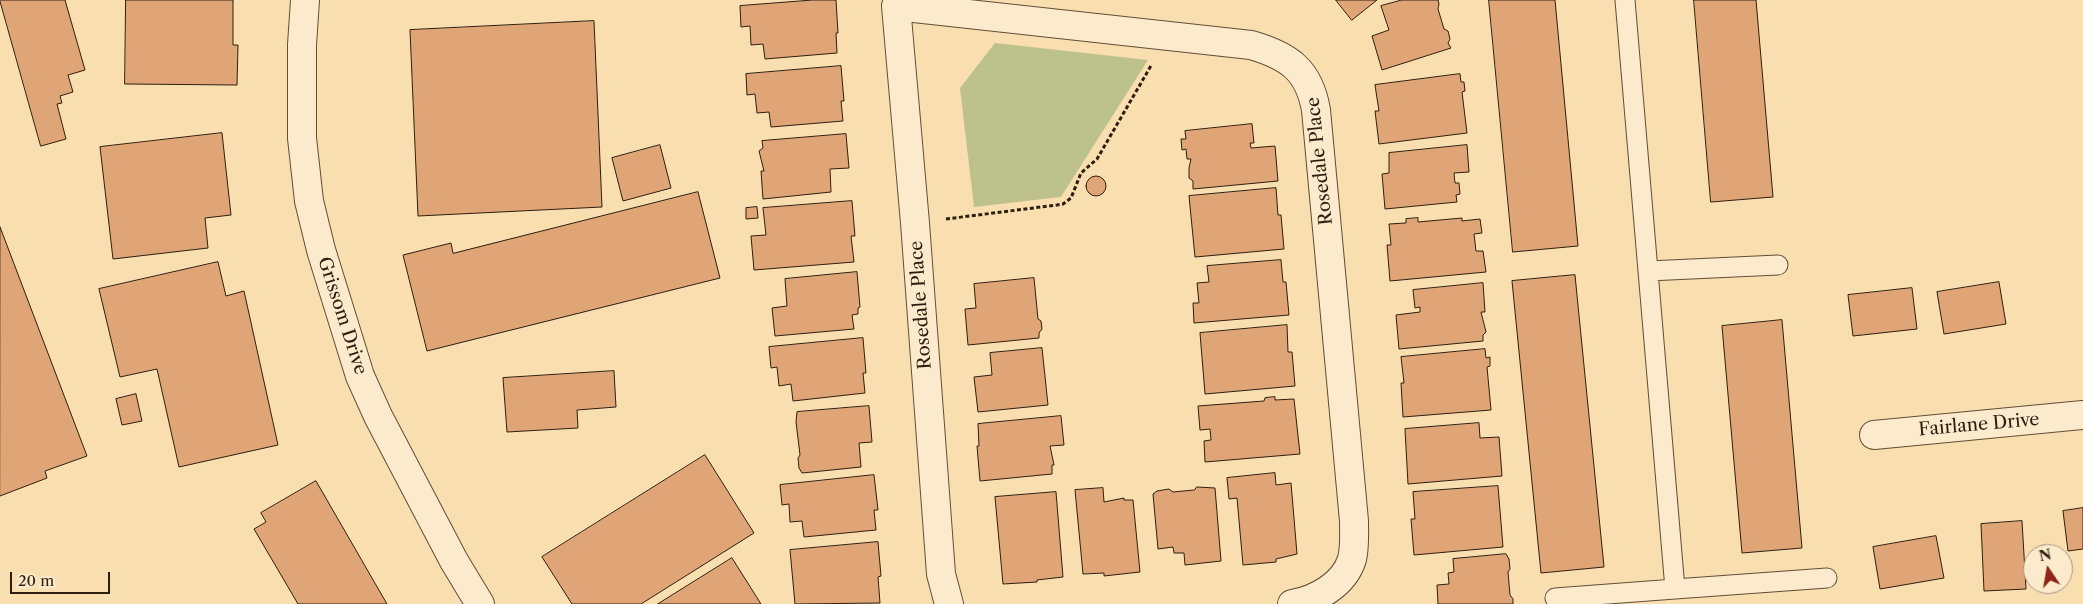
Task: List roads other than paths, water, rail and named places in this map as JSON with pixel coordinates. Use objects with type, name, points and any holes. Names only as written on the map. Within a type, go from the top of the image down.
[{"type":"street","name":"Grissom Drive","points":[[305,0],[302,45],[302,138],[309,202],[321,250],[347,338],[360,376],[374,408],[454,561],[480,604]]},
{"type":"street","name":"Rosedale Place","points":[[949,604],[941,574],[915,223],[895,3],[1251,45],[1269,50],[1292,63],[1302,72],[1313,93],[1316,110],[1352,491],[1355,544],[1352,560],[1339,581],[1311,599],[1292,604]]},
{"type":"street","name":"Fairlane Drive","points":[[1874,435],[2083,415]]},
{"type":"lane","points":[[1625,0],[1675,588]]},
{"type":"lane","points":[[1648,271],[1778,265]]},
{"type":"lane","points":[[1555,598],[1827,578]]}]
